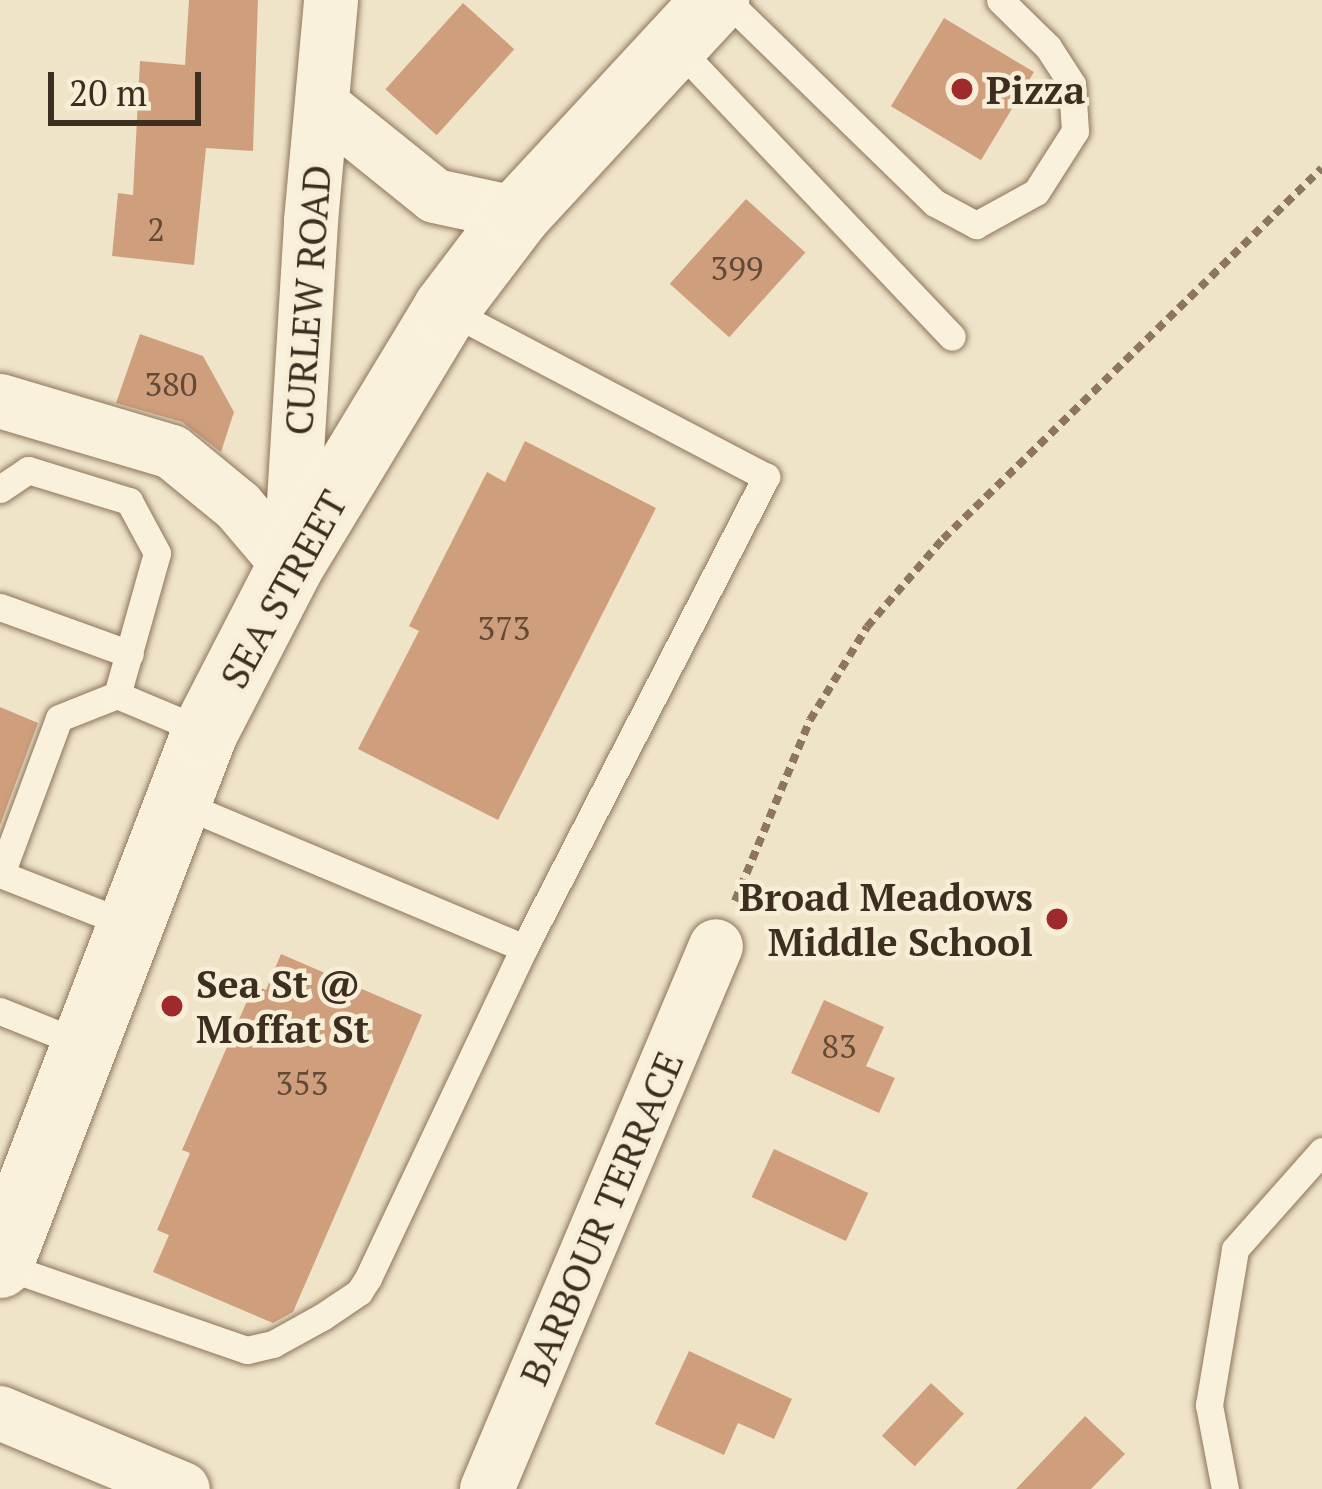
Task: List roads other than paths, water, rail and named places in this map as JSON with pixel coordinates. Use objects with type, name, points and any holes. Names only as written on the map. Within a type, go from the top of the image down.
[{"type":"main road","name":"SEA STREET","points":[[0,1265],[14,1188],[85,1045],[205,733],[290,567],[446,309],[518,214],[696,22]]},
{"type":"street","name":"CURLEW ROAD","points":[[290,567],[331,0]]},
{"type":"street","name":"CURLEW ROAD","points":[[322,105],[435,196],[518,214]]},
{"type":"street","points":[[0,401],[172,452],[238,506],[290,567]]},
{"type":"street","name":"BARBOUR TERRACE","points":[[487,1489],[716,946]]},
{"type":"street","points":[[0,1413],[183,1489]]},
{"type":"lane","points":[[726,0],[935,203],[976,225],[1036,192],[1075,131],[1072,84],[1048,47],[1000,0]]},
{"type":"lane","points":[[696,22],[952,337]]},
{"type":"lane","points":[[0,1265],[247,1350],[273,1344],[359,1292],[524,948],[766,477],[446,309]]},
{"type":"lane","points":[[0,489],[28,470],[129,501],[157,553],[117,695]]},
{"type":"lane","points":[[0,607],[130,655]]},
{"type":"lane","points":[[132,925],[0,874],[59,718],[117,695],[205,733]]},
{"type":"lane","points":[[177,802],[524,948]]},
{"type":"lane","points":[[0,1011],[85,1045]]},
{"type":"lane","points":[[1226,1489],[1209,1405],[1235,1249],[1322,1151]]},
{"type":"place","name":"Pizza","points":[[962,89]]},
{"type":"place","name":"Broad Meadows Middle School","points":[[1057,919]]},
{"type":"place","name":"Sea St @ Moffat St","points":[[172,1006]]}]
